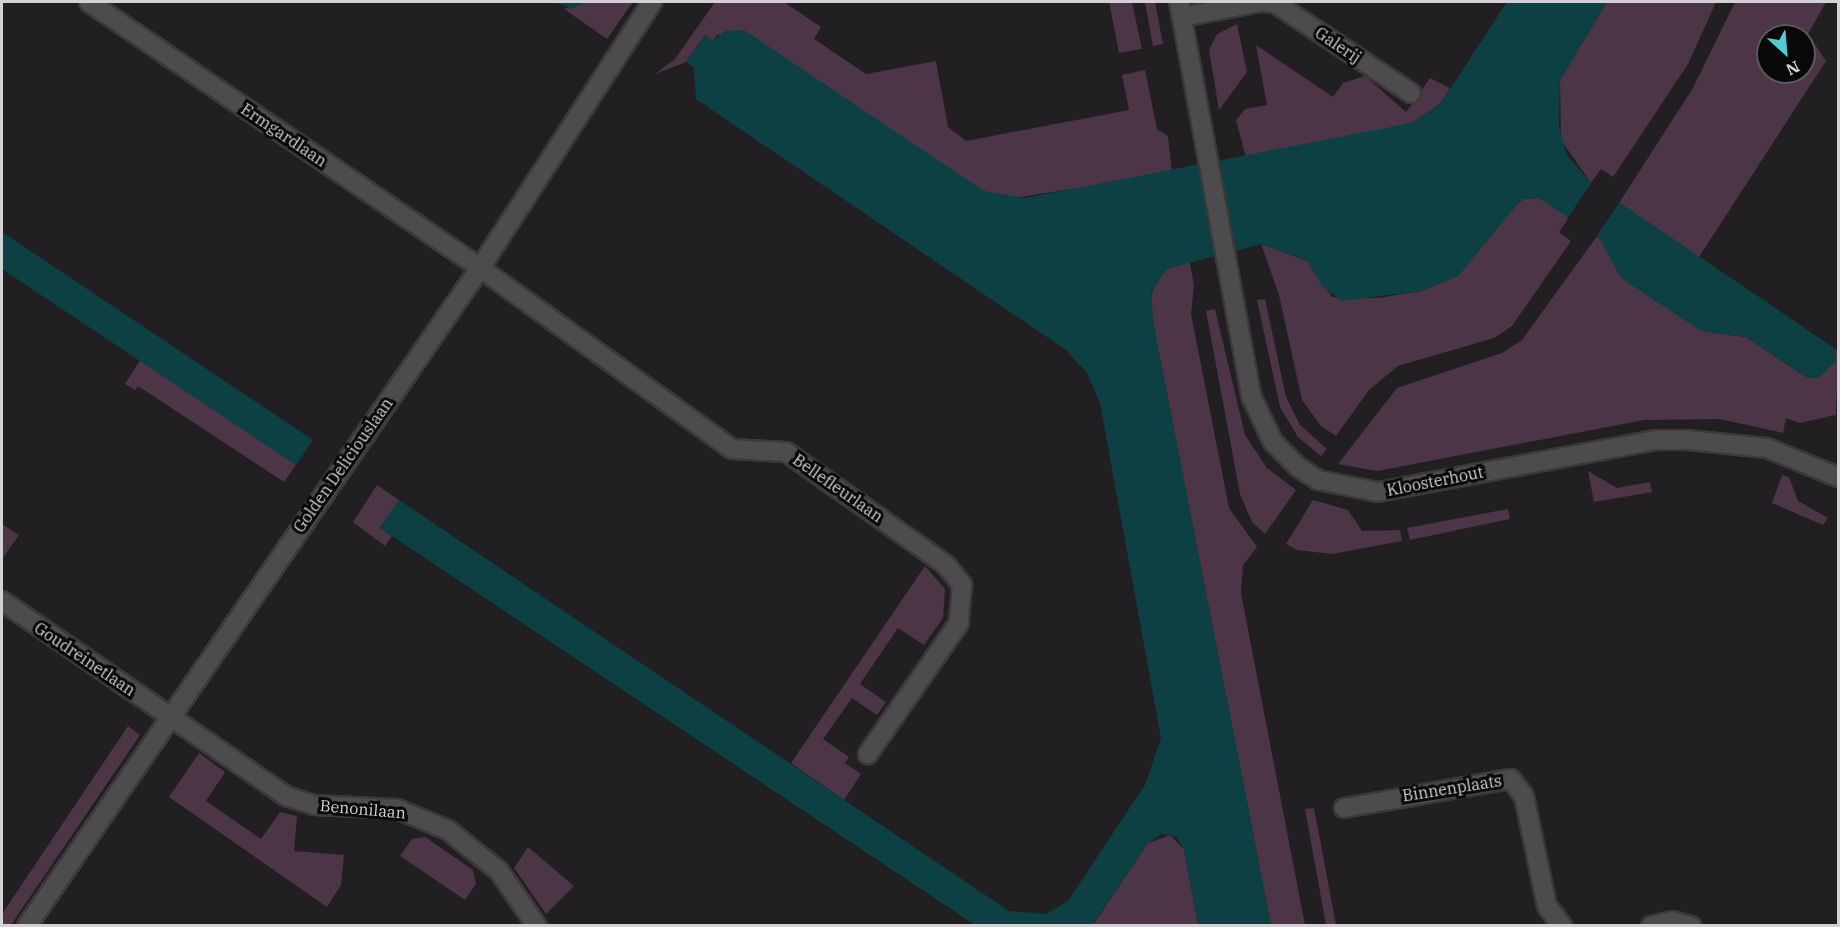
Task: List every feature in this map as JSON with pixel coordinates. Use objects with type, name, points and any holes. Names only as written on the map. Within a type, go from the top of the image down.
[{"type":"street","name":"Ermgardlaan","points":[[89,2],[480,268]]},
{"type":"street","name":"Golden Deliciouslaan","points":[[27,926],[168,716],[480,268],[652,2]]},
{"type":"street","name":"Galerij","points":[[1181,9],[1262,2],[1275,3],[1411,93]]},
{"type":"street","name":"Kloosterhout","points":[[1181,9],[1208,138],[1252,399],[1273,441],[1318,480],[1378,492],[1655,440],[1688,440],[1767,448],[1837,471]]},
{"type":"street","name":"Bellefleurlaan","points":[[480,268],[732,449],[786,452],[946,565],[962,585],[958,623],[868,754]]},
{"type":"street","name":"Goudreinetlaan","points":[[2,601],[168,716]]},
{"type":"street","name":"Benonilaan","points":[[168,716],[286,796],[314,805],[397,809],[448,830],[499,871],[537,926]]},
{"type":"street","name":"Binnenplaats","points":[[1344,808],[1512,779],[1524,796],[1547,906],[1562,926]]},
{"type":"street","points":[[1651,926],[1672,921],[1691,926]]},
{"type":"shaded area","points":[[585,2],[633,2],[607,39],[564,9]]},
{"type":"shaded area","points":[[715,2],[784,2],[821,27],[814,39],[866,74],[936,61],[948,127],[966,141],[1129,110],[1122,75],[1145,70],[1157,129],[1168,136],[1172,173],[1008,199],[984,191],[718,34],[713,41],[705,35],[686,62],[655,74],[675,59]]},
{"type":"shaded area","points":[[1109,2],[1132,2],[1142,49],[1119,53]]},
{"type":"shaded area","points":[[1145,2],[1155,2],[1163,44],[1153,46]]},
{"type":"shaded area","points":[[1607,2],[1716,2],[1688,64],[1613,177],[1601,169],[1591,183],[1561,140],[1560,80]]},
{"type":"shaded area","points":[[1735,2],[1826,2],[1814,24],[1756,24],[1756,84],[1811,84],[1699,257],[1619,203],[1693,88]]},
{"type":"shaded area","points":[[1237,24],[1247,72],[1219,110],[1209,50],[1217,34]]},
{"type":"shaded area","points":[[1256,45],[1333,97],[1343,83],[1365,76],[1406,112],[1430,78],[1450,88],[1441,103],[1412,123],[1246,158],[1236,120],[1245,109],[1267,105]]},
{"type":"shaded area","points":[[1816,46],[1826,61],[1816,76]]},
{"type":"shaded area","points":[[1539,198],[1569,217],[1559,232],[1571,241],[1512,326],[1494,338],[1398,366],[1369,390],[1336,436],[1321,426],[1302,400],[1279,295],[1261,244],[1307,261],[1332,297],[1378,298],[1421,291],[1458,276],[1523,199]]},
{"type":"shaded area","points":[[1597,236],[1701,331],[1746,337],[1806,377],[1818,378],[1836,357],[1834,348],[1838,352],[1836,415],[1800,423],[1786,418],[1783,433],[1720,419],[1644,420],[1377,471],[1338,464],[1397,388],[1502,353],[1522,340]]},
{"type":"shaded area","points":[[1189,259],[1194,285],[1191,314],[1229,508],[1257,547],[1243,565],[1241,593],[1305,925],[1271,925],[1154,328],[1150,301],[1155,284],[1167,269]]},
{"type":"shaded area","points":[[1265,299],[1286,397],[1300,425],[1327,449],[1321,456],[1298,437],[1280,407],[1257,300]]},
{"type":"shaded area","points":[[1215,309],[1245,435],[1267,468],[1296,490],[1265,534],[1252,522],[1240,494],[1206,311]]},
{"type":"shaded area","points":[[141,359],[296,465],[284,482],[138,386],[135,390],[125,384]]},
{"type":"shaded area","points":[[1588,471],[1617,488],[1650,482],[1652,492],[1594,502]]},
{"type":"shaded area","points":[[1782,475],[1789,477],[1798,501],[1828,518],[1823,525],[1772,503]]},
{"type":"shaded area","points":[[377,485],[399,500],[380,528],[392,536],[385,546],[353,522]]},
{"type":"shaded area","points":[[1313,500],[1348,510],[1362,531],[1400,530],[1402,541],[1332,554],[1297,550],[1286,544]]},
{"type":"shaded area","points":[[1508,509],[1510,519],[1410,540],[1407,528]]},
{"type":"shaded area","points":[[2,524],[19,535],[2,559]]},
{"type":"shaded area","points":[[925,566],[945,589],[943,618],[924,645],[898,628],[860,684],[886,702],[877,715],[852,698],[823,739],[849,757],[845,763],[861,774],[844,800],[791,763]]},
{"type":"shaded area","points":[[128,726],[140,735],[11,925],[2,925],[2,914]]},
{"type":"shaded area","points":[[199,753],[225,772],[206,801],[261,839],[280,812],[297,816],[294,851],[344,855],[341,885],[327,907],[169,797]]},
{"type":"shaded area","points":[[1314,808],[1336,925],[1326,925],[1305,809]]},
{"type":"shaded area","points":[[1170,835],[1184,849],[1198,925],[1092,926],[1148,843]]},
{"type":"shaded area","points":[[425,837],[473,870],[476,884],[465,900],[400,856],[412,839]]},
{"type":"shaded area","points":[[528,847],[574,886],[546,914],[514,868]]},
{"type":"water","points":[[554,2],[585,2],[572,9]]},
{"type":"water","points":[[1507,2],[1607,2],[1560,80],[1559,128],[1567,155],[1591,183],[1834,348],[1836,361],[1818,378],[1806,377],[1746,337],[1701,331],[1621,278],[1600,239],[1539,198],[1523,199],[1458,276],[1421,291],[1342,301],[1322,286],[1307,261],[1261,244],[1167,269],[1151,293],[1154,328],[1271,925],[1198,925],[1184,849],[1176,837],[1162,834],[1148,843],[1092,925],[975,925],[380,528],[399,500],[1009,911],[1046,914],[1068,901],[1145,785],[1161,738],[1100,403],[1087,373],[1066,350],[696,99],[694,68],[686,62],[705,35],[713,41],[725,31],[744,30],[984,191],[1025,198],[1412,123],[1441,103]]},
{"type":"water","points":[[2,232],[313,440],[296,465],[2,269]]},
{"type":"pier","points":[[1593,180],[1621,200],[1595,239],[1567,219]]}]
